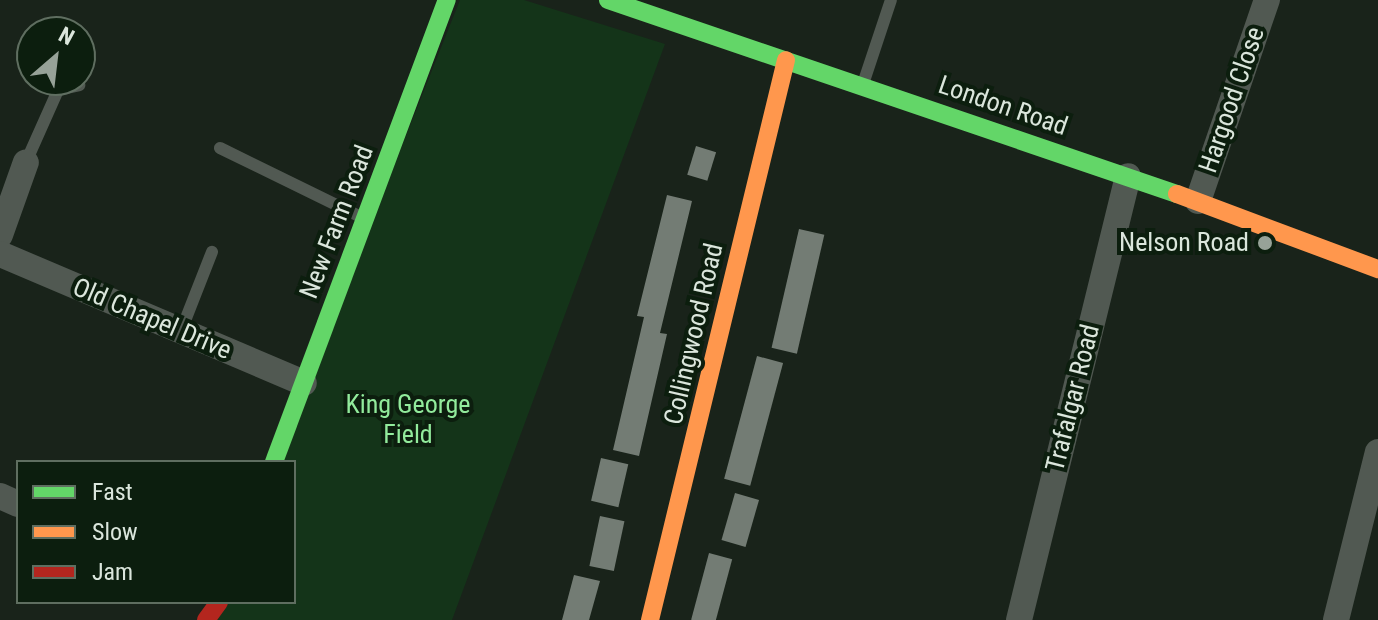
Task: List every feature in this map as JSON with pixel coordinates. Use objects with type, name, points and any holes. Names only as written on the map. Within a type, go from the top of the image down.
[{"type":"street","name":"New Farm Road","points":[[275,460],[447,0]]},
{"type":"street","name":"London Road","points":[[608,0],[1128,176],[1378,269]]},
{"type":"street","name":"Hargood Close","points":[[1198,201],[1267,0]]},
{"type":"street","name":"Collingwood Road","points":[[650,620],[786,60]]},
{"type":"street","points":[[0,235],[26,162]]},
{"type":"street","name":"Trafalgar Road","points":[[1019,620],[1128,176]]},
{"type":"street","name":"Old Chapel Drive","points":[[0,254],[304,383]]},
{"type":"street","points":[[1336,620],[1378,452]]},
{"type":"lane","points":[[862,86],[891,0]]},
{"type":"lane","points":[[26,162],[55,96]]},
{"type":"lane","points":[[220,148],[365,219]]},
{"type":"lane","points":[[181,331],[212,252]]},
{"type":"green space","name":"King George Field","points":[[460,0],[524,0],[665,44],[452,620],[216,620],[226,604],[296,604],[296,460],[277,460]]},
{"type":"building","points":[[696,146],[716,152],[707,181],[687,175]]},
{"type":"building","points":[[667,195],[692,201],[660,333],[667,334],[639,456],[613,450],[644,317],[637,316]]},
{"type":"building","points":[[799,229],[824,235],[797,354],[772,348]]},
{"type":"building","points":[[757,356],[783,363],[750,486],[724,479]]},
{"type":"building","points":[[601,458],[628,464],[618,507],[591,501]]},
{"type":"building","points":[[735,493],[759,500],[746,547],[721,540]]},
{"type":"building","points":[[600,516],[624,521],[614,571],[589,566]]},
{"type":"building","points":[[709,553],[732,559],[716,620],[691,620]]},
{"type":"building","points":[[574,575],[600,581],[589,620],[562,620]]},
{"type":"traffic: fast","points":[[275,460],[447,0]]},
{"type":"traffic: fast","points":[[608,0],[1177,194]]},
{"type":"traffic: slow","points":[[650,620],[786,60]]},
{"type":"traffic: slow","points":[[1177,194],[1378,269]]},
{"type":"traffic: jam","points":[[206,620],[218,604]]},
{"type":"place","name":"Nelson Road","points":[[1265,243]]}]
